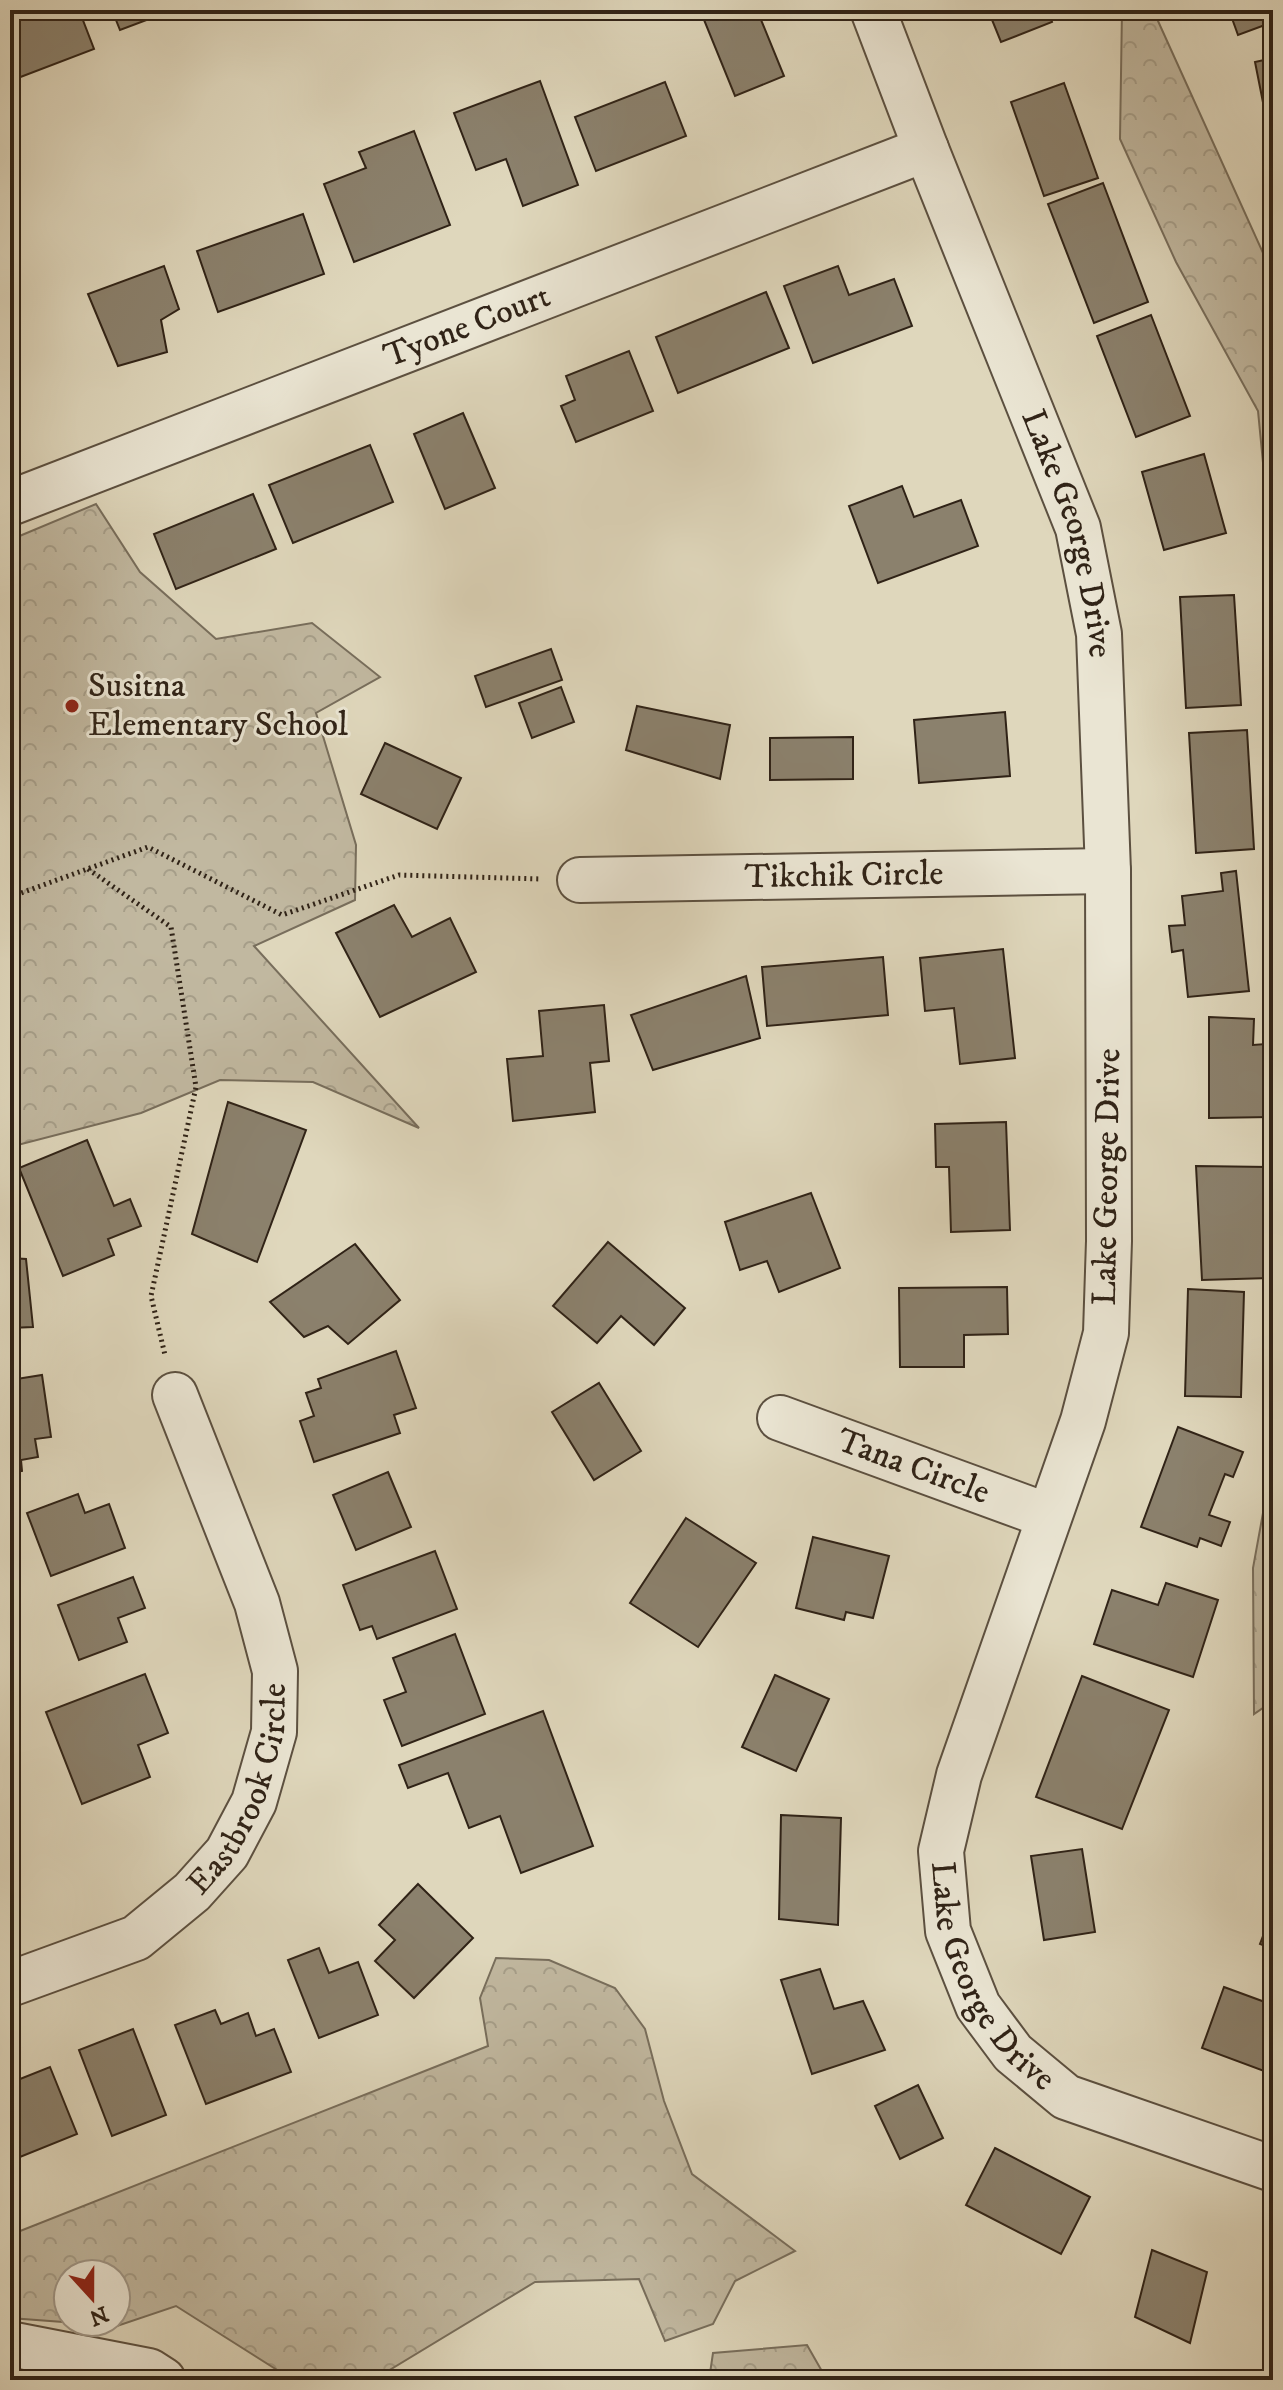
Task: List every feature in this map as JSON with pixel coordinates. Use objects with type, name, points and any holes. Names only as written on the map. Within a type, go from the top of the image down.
[{"type":"street","name":"Lake George Drive","points":[[873,10],[1078,528],[1099,634],[1108,871],[1109,1241],[1106,1333],[1083,1421],[959,1775],[941,1851],[948,1931],[978,2006],[1013,2053],[1066,2097],[1273,2169]]},
{"type":"street","name":"Tyone Court","points":[[10,503],[926,149]]},
{"type":"street","name":"Tikchik Circle","points":[[580,880],[1108,871]]},
{"type":"street","name":"Eastbrook Circle","points":[[10,1984],[136,1938],[192,1892],[227,1853],[254,1802],[274,1732],[275,1671],[257,1603],[175,1395]]},
{"type":"street","name":"Tana Circle","points":[[780,1418],[1048,1516]]},
{"type":"street","points":[[10,2344],[149,2371],[163,2380]]},
{"type":"path","points":[[10,897],[148,847],[282,915],[399,875],[580,880]]},
{"type":"path","points":[[88,869],[171,927],[196,1087],[151,1296],[175,1395]]},
{"type":"green space","points":[[1122,10],[1159,10],[1158,21],[1273,275],[1273,566],[1258,411],[1176,262],[1120,139]]},
{"type":"green space","points":[[96,504],[140,572],[216,639],[312,623],[380,677],[316,713],[356,845],[355,900],[254,946],[419,1128],[313,1082],[220,1080],[141,1113],[10,1147],[10,540]]},
{"type":"green space","points":[[1273,1458],[1273,1701],[1254,1714],[1253,1568]]},
{"type":"green space","points":[[496,1958],[549,1960],[615,1988],[645,2029],[664,2101],[692,2174],[795,2251],[735,2281],[713,2324],[665,2341],[639,2279],[535,2282],[373,2380],[293,2380],[176,2306],[132,2321],[132,2258],[52,2258],[52,2321],[10,2318],[10,2235],[488,2046],[480,1998]]},
{"type":"green space","points":[[807,2345],[827,2380],[709,2380],[713,2353]]},
{"type":"building","points":[[10,10],[30,10],[32,16],[49,10],[79,10],[94,49],[10,81]]},
{"type":"building","points":[[112,10],[173,10],[120,30]]},
{"type":"building","points":[[700,10],[757,10],[784,76],[735,96]]},
{"type":"building","points":[[988,10],[1048,10],[1052,22],[1001,42]]},
{"type":"building","points":[[1229,10],[1273,10],[1273,22],[1238,35]]},
{"type":"building","points":[[1273,58],[1273,148],[1272,148],[1255,62]]},
{"type":"building","points":[[540,81],[578,185],[523,206],[506,159],[476,170],[454,113]]},
{"type":"building","points":[[665,82],[686,136],[596,171],[575,117]]},
{"type":"building","points":[[1064,83],[1098,178],[1044,196],[1011,102]]},
{"type":"building","points":[[414,131],[450,225],[354,262],[324,184],[366,168],[359,152]]},
{"type":"building","points":[[1103,183],[1148,302],[1094,323],[1048,204]]},
{"type":"building","points":[[303,214],[324,274],[218,312],[197,251]]},
{"type":"building","points":[[164,266],[179,309],[161,320],[167,352],[118,366],[88,294]]},
{"type":"building","points":[[838,266],[849,295],[894,279],[912,326],[813,363],[784,286]]},
{"type":"building","points":[[766,292],[789,348],[678,393],[656,337]]},
{"type":"building","points":[[1151,315],[1190,416],[1136,437],[1097,336]]},
{"type":"building","points":[[629,351],[653,411],[576,442],[561,406],[575,400],[566,376]]},
{"type":"building","points":[[463,413],[495,488],[445,509],[414,434]]},
{"type":"building","points":[[370,445],[393,502],[293,543],[269,485]]},
{"type":"building","points":[[1204,454],[1226,533],[1164,550],[1142,472]]},
{"type":"building","points":[[902,486],[914,517],[961,500],[978,546],[878,583],[849,506]]},
{"type":"building","points":[[253,494],[276,549],[176,589],[154,534]]},
{"type":"building","points":[[1234,595],[1241,705],[1186,708],[1180,597]]},
{"type":"building","points":[[551,649],[562,680],[486,707],[475,676]]},
{"type":"building","points":[[561,687],[574,722],[532,738],[519,703]]},
{"type":"building","points":[[637,706],[730,725],[720,779],[626,750]]},
{"type":"building","points":[[1005,712],[1010,776],[919,783],[914,720]]},
{"type":"building","points":[[1247,730],[1254,849],[1196,853],[1189,733]]},
{"type":"building","points":[[853,737],[853,779],[770,780],[770,738]]},
{"type":"building","points":[[385,743],[461,778],[437,829],[361,794]]},
{"type":"building","points":[[1236,871],[1249,991],[1188,997],[1183,950],[1172,952],[1169,926],[1185,925],[1182,896],[1223,891],[1221,873]]},
{"type":"building","points":[[394,905],[412,937],[450,918],[476,972],[380,1017],[336,933]]},
{"type":"building","points":[[1003,949],[1015,1058],[960,1064],[954,1008],[925,1011],[920,958]]},
{"type":"building","points":[[883,957],[888,1015],[767,1026],[762,967]]},
{"type":"building","points":[[746,976],[760,1038],[653,1070],[631,1015]]},
{"type":"building","points":[[604,1005],[609,1061],[590,1063],[595,1112],[513,1121],[507,1059],[543,1056],[539,1011]]},
{"type":"building","points":[[1209,1017],[1254,1019],[1253,1045],[1266,1044],[1273,1091],[1273,1117],[1209,1118]]},
{"type":"building","points":[[228,1102],[306,1130],[257,1262],[192,1234]]},
{"type":"building","points":[[1006,1122],[1010,1230],[951,1232],[949,1167],[936,1167],[935,1124]]},
{"type":"building","points":[[87,1140],[114,1206],[130,1199],[141,1226],[108,1239],[114,1255],[63,1276],[19,1168]]},
{"type":"building","points":[[1196,1166],[1269,1167],[1270,1278],[1202,1280]]},
{"type":"building","points":[[811,1193],[840,1268],[779,1292],[767,1261],[740,1270],[725,1222]]},
{"type":"building","points":[[608,1242],[685,1308],[654,1345],[621,1316],[597,1343],[553,1306]]},
{"type":"building","points":[[355,1244],[400,1300],[348,1344],[328,1326],[304,1337],[270,1302]]},
{"type":"building","points":[[10,1258],[26,1259],[33,1327],[10,1328]]},
{"type":"building","points":[[1007,1287],[1008,1334],[964,1335],[964,1367],[900,1367],[899,1288]]},
{"type":"building","points":[[1188,1289],[1244,1292],[1241,1397],[1185,1396]]},
{"type":"building","points":[[396,1351],[416,1408],[394,1415],[400,1433],[314,1462],[300,1421],[314,1416],[306,1393],[321,1388],[318,1379]]},
{"type":"building","points":[[42,1375],[51,1437],[35,1439],[38,1457],[21,1460],[22,1471],[10,1473],[10,1380]]},
{"type":"building","points":[[599,1383],[641,1451],[594,1480],[552,1412]]},
{"type":"building","points":[[1178,1427],[1243,1452],[1233,1477],[1225,1474],[1209,1515],[1230,1522],[1221,1546],[1200,1538],[1197,1547],[1141,1527]]},
{"type":"building","points":[[388,1472],[411,1527],[356,1550],[333,1495]]},
{"type":"building","points":[[78,1494],[85,1513],[109,1504],[125,1548],[51,1576],[27,1513]]},
{"type":"building","points":[[686,1518],[756,1563],[698,1647],[630,1603]]},
{"type":"building","points":[[813,1537],[889,1556],[873,1618],[846,1612],[844,1620],[796,1608]]},
{"type":"building","points":[[435,1551],[457,1609],[377,1639],[372,1626],[360,1630],[343,1585]]},
{"type":"building","points":[[133,1577],[145,1608],[118,1618],[127,1642],[79,1660],[58,1605]]},
{"type":"building","points":[[1166,1583],[1218,1600],[1193,1677],[1094,1644],[1112,1590],[1158,1605]]},
{"type":"building","points":[[455,1634],[485,1714],[402,1746],[384,1700],[406,1692],[393,1658]]},
{"type":"building","points":[[145,1674],[168,1733],[138,1745],[150,1777],[82,1804],[46,1712]]},
{"type":"building","points":[[775,1675],[829,1699],[796,1771],[742,1747]]},
{"type":"building","points":[[1082,1676],[1169,1710],[1122,1829],[1036,1797]]},
{"type":"building","points":[[543,1711],[593,1846],[521,1873],[500,1816],[469,1828],[448,1773],[408,1788],[399,1765]]},
{"type":"building","points":[[781,1815],[841,1818],[838,1925],[779,1919]]},
{"type":"building","points":[[1082,1849],[1095,1932],[1044,1940],[1031,1856]]},
{"type":"building","points":[[418,1884],[473,1938],[414,1998],[375,1961],[395,1940],[379,1925]]},
{"type":"building","points":[[1273,1910],[1273,1949],[1260,1944]]},
{"type":"building","points":[[319,1948],[329,1973],[358,1962],[378,2015],[319,2038],[288,1960]]},
{"type":"building","points":[[820,1969],[834,2009],[863,2001],[885,2050],[812,2074],[781,1980]]},
{"type":"building","points":[[1224,1987],[1273,2005],[1273,2044],[1264,2071],[1202,2048]]},
{"type":"building","points":[[215,2010],[221,2024],[248,2013],[256,2036],[274,2029],[291,2072],[206,2104],[175,2025]]},
{"type":"building","points":[[133,2029],[166,2115],[112,2136],[79,2050]]},
{"type":"building","points":[[50,2067],[77,2134],[10,2161],[10,2083]]},
{"type":"building","points":[[918,2085],[943,2138],[900,2159],[875,2106]]},
{"type":"building","points":[[995,2148],[1090,2197],[1061,2254],[966,2205]]},
{"type":"building","points":[[1152,2250],[1207,2272],[1190,2343],[1135,2317]]},
{"type":"place","name":"Susitna Elementary School","points":[[72,706]]}]
